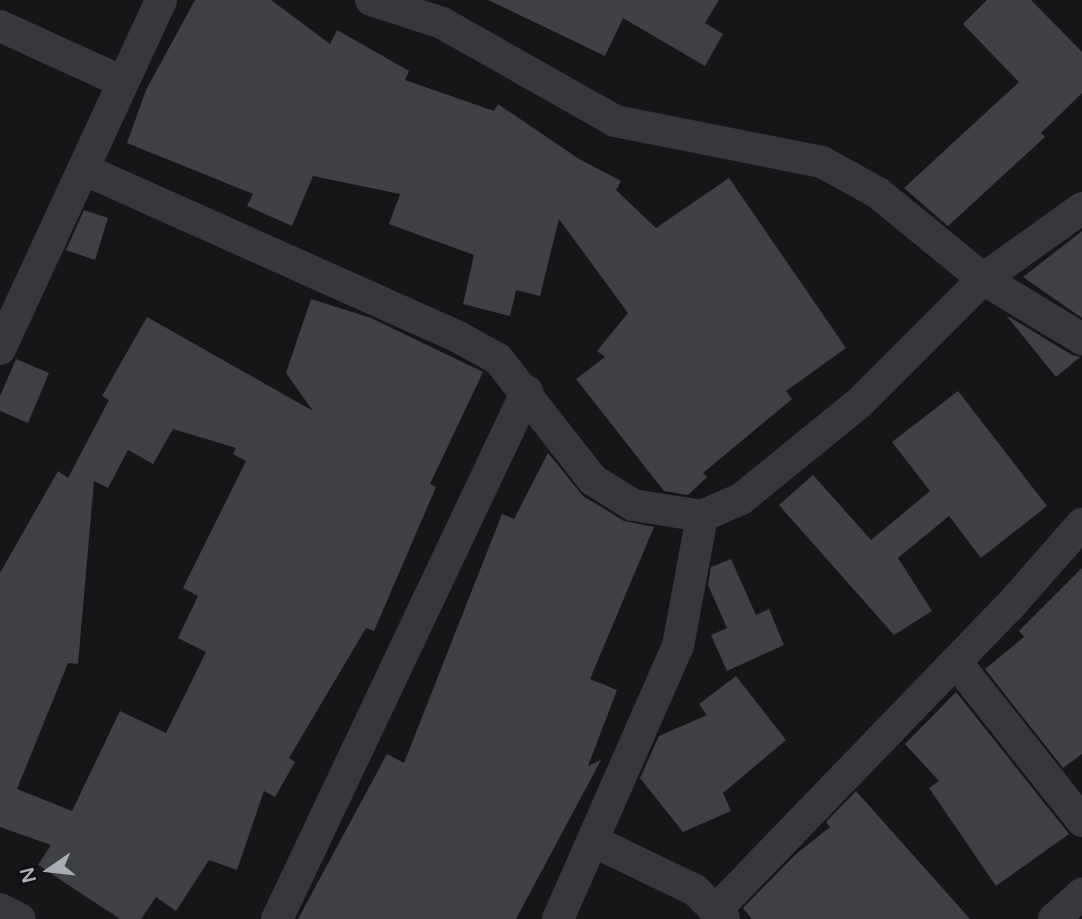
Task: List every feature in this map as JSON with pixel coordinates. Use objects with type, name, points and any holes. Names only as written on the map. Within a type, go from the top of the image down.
[{"type":"street","points":[[0,349],[161,0]]},
{"type":"street","points":[[371,0],[442,23],[615,121],[822,162],[878,193],[983,279],[1082,339]]},
{"type":"street","points":[[0,26],[123,82]]},
{"type":"street","points":[[83,169],[460,338],[498,359],[527,391],[593,480],[633,505],[702,516],[741,499],[858,404],[983,279],[1082,208]]},
{"type":"street","points":[[277,919],[527,391]]},
{"type":"street","points":[[558,919],[678,646],[702,516]]},
{"type":"street","points":[[593,841],[695,890],[720,914],[1082,524]]},
{"type":"street","points":[[956,662],[1082,821]]},
{"type":"street","points":[[1054,919],[1082,894]]},
{"type":"street","points":[[0,909],[20,919]]},
{"type":"building","points":[[195,0],[271,0],[330,44],[337,30],[409,71],[405,80],[494,111],[498,104],[579,159],[621,181],[616,190],[656,228],[729,178],[846,348],[786,391],[792,399],[703,473],[707,477],[688,495],[664,491],[576,379],[605,357],[597,351],[628,313],[559,219],[540,296],[516,290],[510,316],[463,304],[474,255],[389,224],[400,194],[313,176],[292,226],[247,206],[253,194],[127,143],[146,90]]},
{"type":"building","points":[[488,0],[719,0],[705,23],[723,34],[705,66],[623,18],[605,56]]},
{"type":"building","points":[[987,0],[1031,0],[1082,52],[1082,93],[1041,133],[1045,137],[948,226],[904,188],[1019,82],[963,24]]},
{"type":"building","points":[[84,210],[108,218],[95,260],[66,250]]},
{"type":"building","points":[[1082,231],[1082,318],[1023,277]]},
{"type":"building","points":[[311,299],[371,318],[483,372],[430,484],[436,487],[374,631],[366,628],[289,758],[295,762],[275,797],[264,791],[237,870],[209,860],[176,911],[156,897],[141,919],[120,919],[38,865],[51,845],[0,827],[0,573],[58,471],[68,478],[109,400],[102,396],[147,317],[313,411],[286,373]],"holes":[[[173,429],[236,448],[233,454],[246,461],[183,588],[198,596],[178,638],[206,652],[166,733],[120,711],[72,811],[17,789],[68,663],[78,664],[94,481],[108,488],[128,450],[153,464]]]},
{"type":"building","points":[[1006,315],[1072,355],[1080,357],[1056,377]]},
{"type":"building","points":[[16,359],[49,373],[28,423],[0,411],[0,396]]},
{"type":"building","points":[[958,391],[1047,506],[981,558],[949,516],[898,558],[932,611],[894,635],[779,505],[813,475],[871,540],[930,491],[892,442]]},
{"type":"building","points":[[548,453],[583,496],[624,521],[654,527],[590,679],[617,690],[588,766],[601,760],[516,919],[298,919],[387,754],[404,763],[502,514],[514,519]]},
{"type":"building","points":[[731,559],[756,615],[769,609],[784,645],[727,671],[711,635],[727,628],[708,585],[711,567]]},
{"type":"building","points":[[1082,568],[1082,754],[1063,768],[985,669],[1024,637],[1019,631]]},
{"type":"building","points":[[736,676],[786,740],[723,793],[731,811],[683,832],[640,778],[659,736],[707,715],[699,704]]},
{"type":"building","points":[[956,692],[1069,834],[996,886],[929,788],[939,781],[905,744]]},
{"type":"building","points":[[856,791],[970,919],[752,919],[743,908],[795,855],[830,827],[826,822]]}]
